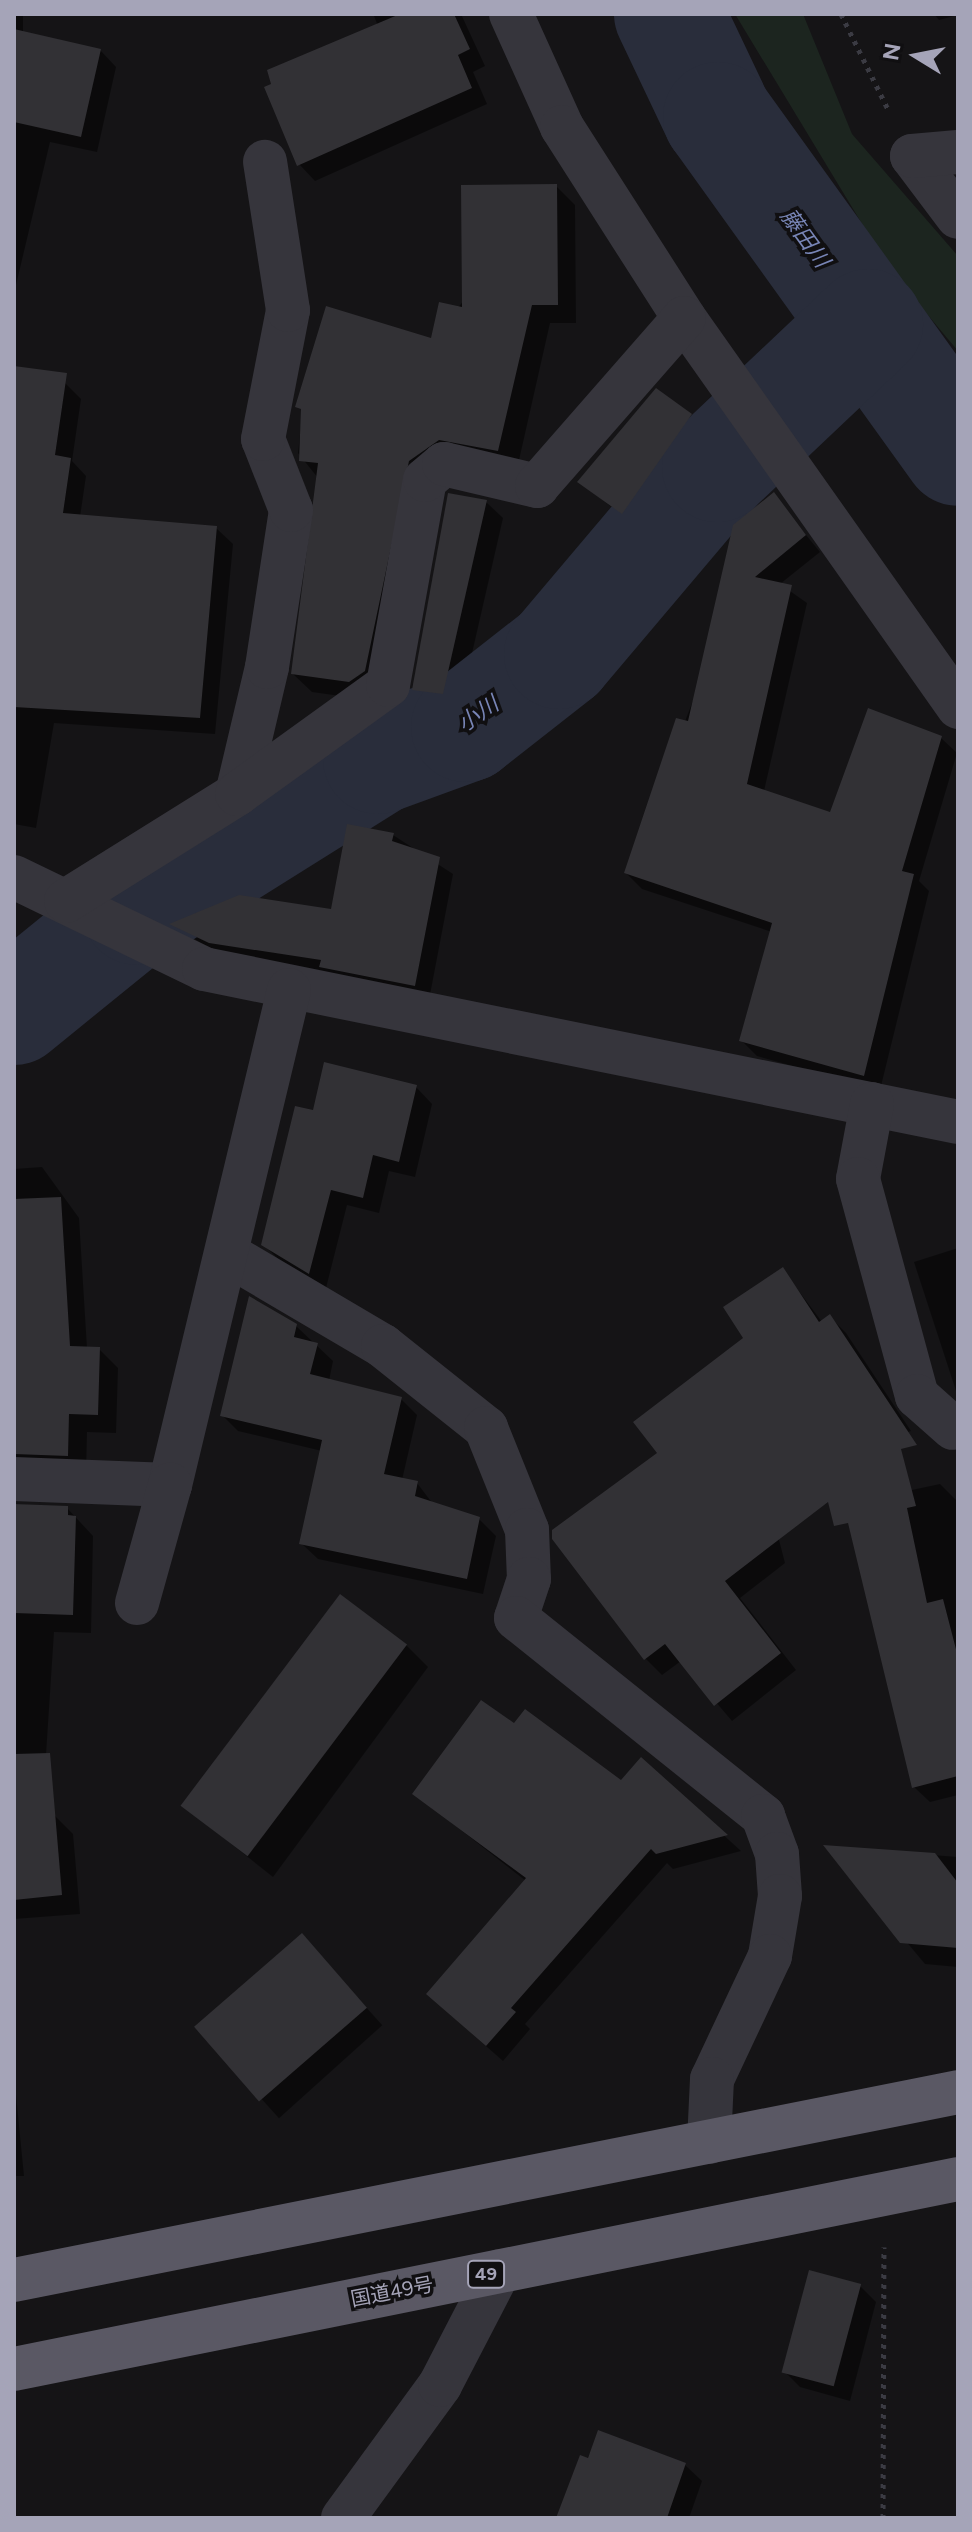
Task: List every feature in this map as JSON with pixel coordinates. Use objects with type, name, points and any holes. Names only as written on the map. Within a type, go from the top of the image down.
[{"type":"highway","points":[[14,2280],[958,2092]]},
{"type":"highway","name":"国道49号","points":[[14,2369],[958,2179]]},
{"type":"street","points":[[511,14],[562,127],[684,318],[958,707]]},
{"type":"street","points":[[912,156],[958,152]]},
{"type":"street","points":[[912,156],[958,217]]},
{"type":"street","points":[[237,794],[267,667],[291,510],[263,439],[288,310],[265,162]]},
{"type":"street","points":[[78,908],[388,685],[425,480],[444,464],[537,486],[684,318]]},
{"type":"street","points":[[14,877],[144,944],[204,969],[289,990],[462,1018],[958,1122]]},
{"type":"street","points":[[137,1603],[170,1485],[289,990]]},
{"type":"street","points":[[872,1104],[858,1179],[917,1396],[953,1428]]},
{"type":"street","points":[[227,1254],[383,1346],[486,1428],[527,1530],[529,1579],[516,1618],[763,1816],[777,1854],[780,1896],[770,1956],[712,2079],[709,2142]]},
{"type":"street","points":[[14,1479],[170,1485]]},
{"type":"street","points":[[343,2518],[440,2385],[499,2271]]},
{"type":"path","points":[[841,14],[912,156]]},
{"type":"path","points":[[883,2518],[885,2194]]},
{"type":"shaded area","points":[[735,14],[803,14],[852,134],[958,256],[958,351],[890,270]]},
{"type":"building","points":[[400,14],[454,14],[470,49],[458,55],[472,88],[297,166],[264,87],[271,84],[267,70]]},
{"type":"building","points":[[14,29],[101,49],[81,137],[14,122]]},
{"type":"building","points":[[557,184],[558,305],[532,305],[498,451],[439,440],[409,461],[365,671],[349,682],[291,674],[318,463],[299,461],[301,409],[295,407],[326,306],[431,338],[439,302],[462,307],[461,185]]},
{"type":"building","points":[[14,366],[67,373],[55,455],[71,458],[63,513],[217,526],[200,718],[14,707]]},
{"type":"building","points":[[656,388],[692,414],[622,514],[577,482]]},
{"type":"building","points":[[774,492],[806,535],[755,577],[792,585],[747,784],[830,812],[868,708],[942,736],[902,871],[914,874],[864,1076],[739,1041],[772,923],[624,873],[676,718],[688,721],[733,525]]},
{"type":"building","points":[[448,493],[487,500],[443,694],[412,690]]},
{"type":"building","points":[[347,824],[394,833],[392,841],[440,857],[415,986],[319,967],[321,960],[209,943],[169,924],[239,895],[331,909]]},
{"type":"building","points":[[324,1062],[417,1085],[399,1162],[373,1155],[363,1198],[331,1190],[309,1274],[261,1245],[295,1106],[313,1110]]},
{"type":"building","points":[[61,1197],[70,1346],[100,1347],[98,1415],[69,1414],[68,1456],[14,1454],[14,1199]]},
{"type":"building","points":[[783,1267],[819,1322],[830,1314],[917,1445],[901,1449],[916,1506],[907,1508],[927,1603],[943,1599],[958,1657],[958,1776],[912,1788],[848,1523],[834,1526],[828,1502],[725,1581],[781,1653],[714,1706],[665,1644],[644,1660],[552,1539],[552,1530],[657,1453],[633,1422],[743,1338],[723,1307]]},
{"type":"building","points":[[249,1296],[297,1324],[294,1337],[318,1343],[310,1374],[402,1397],[384,1474],[418,1481],[415,1496],[480,1517],[467,1579],[299,1544],[322,1440],[220,1416]]},
{"type":"building","points":[[14,1504],[68,1506],[68,1515],[76,1516],[73,1615],[14,1613]]},
{"type":"building","points":[[340,1594],[407,1645],[248,1856],[181,1806]]},
{"type":"building","points":[[481,1700],[514,1723],[525,1709],[621,1780],[641,1757],[728,1835],[656,1854],[651,1849],[511,2008],[516,2012],[486,2046],[426,1994],[526,1878],[412,1794]]},
{"type":"building","points":[[50,1753],[62,1895],[14,1900],[14,1754]]},
{"type":"building","points":[[823,1845],[935,1853],[958,1883],[958,1948],[900,1943]]},
{"type":"building","points":[[302,1933],[367,2008],[259,2102],[194,2027]]},
{"type":"building","points":[[809,2270],[861,2284],[834,2386],[782,2372]]},
{"type":"building","points":[[598,2430],[686,2463],[667,2518],[556,2518],[580,2455],[588,2458]]},
{"type":"waterway","name":"藤田川","points":[[669,14],[718,117],[958,451]]},
{"type":"waterway","name":"小川","points":[[14,1010],[137,910],[378,759],[466,727],[559,654],[717,467],[868,324]]}]
